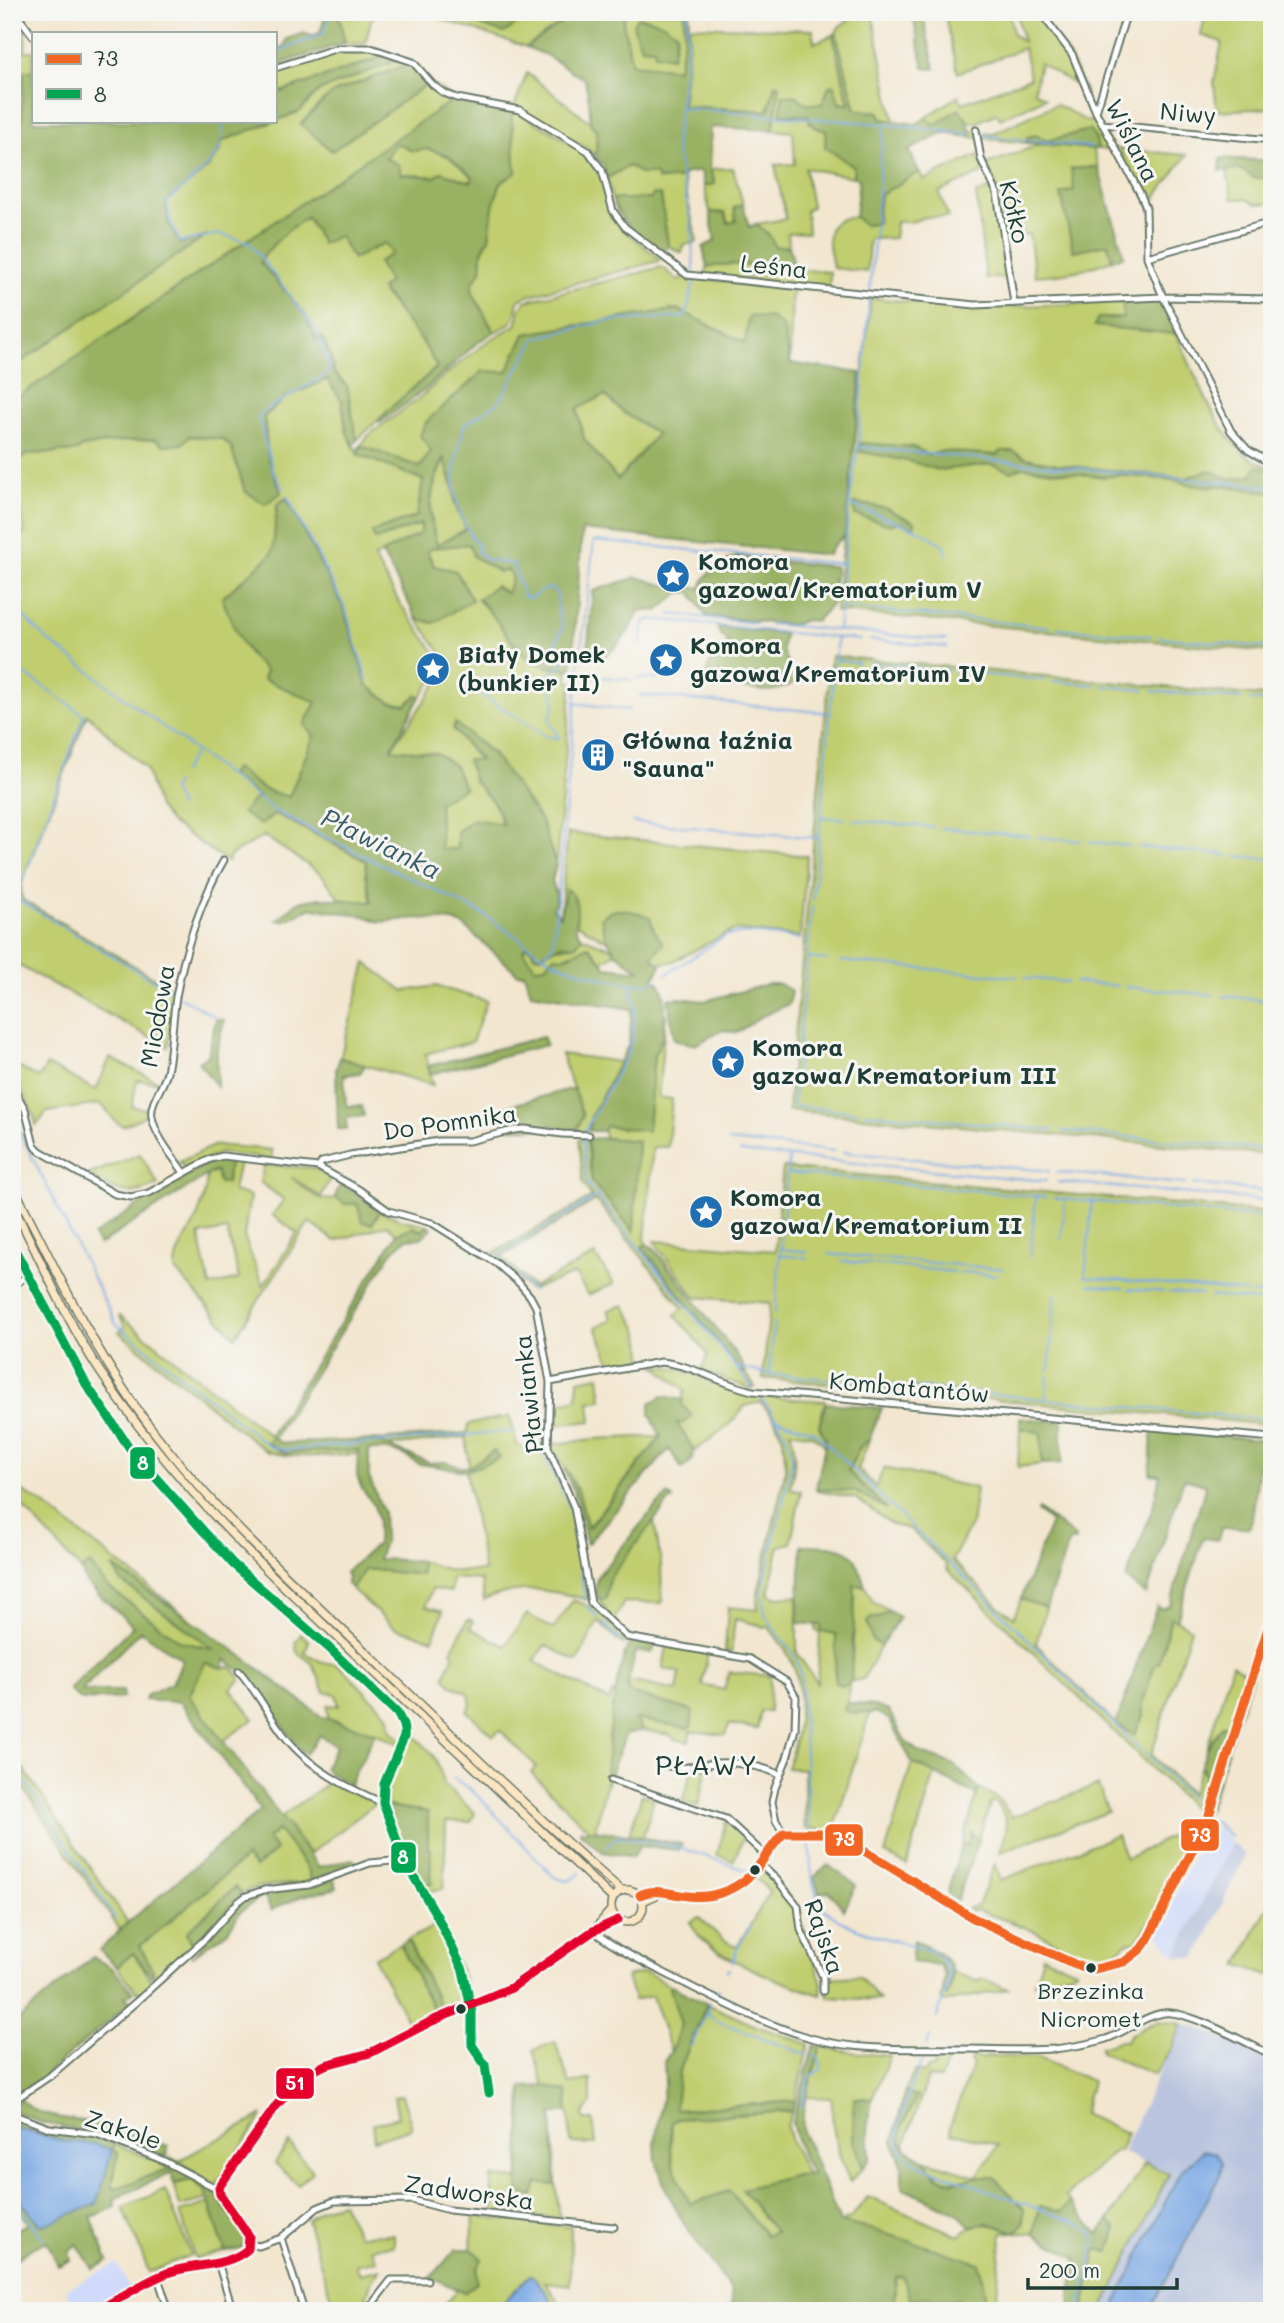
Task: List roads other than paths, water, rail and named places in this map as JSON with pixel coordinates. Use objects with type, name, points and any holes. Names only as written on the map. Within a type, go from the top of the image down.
[{"type":"street","name":"Wiślana","points":[[1040,12],[1046,15],[1072,54],[1096,112],[1146,208],[1147,257],[1163,297]]},
{"type":"street","points":[[1096,112],[1128,12]]},
{"type":"street","points":[[21,20],[32,35]]},
{"type":"street","name":"Leśna","points":[[276,68],[338,48],[372,48],[413,62],[433,85],[444,93],[520,110],[588,151],[602,170],[613,211],[625,227],[687,275],[957,303],[1163,297],[1272,299]]},
{"type":"street","name":"Niwy","points":[[1102,124],[1272,139]]},
{"type":"street","name":"Kółko","points":[[976,130],[981,159],[997,193],[1014,303]]},
{"type":"street","points":[[1147,257],[1272,222]]},
{"type":"street","points":[[1163,297],[1231,431],[1248,450],[1272,464]]},
{"type":"street","name":"Miodowa","points":[[184,1173],[159,1136],[151,1108],[166,1073],[176,997],[182,973],[208,891],[224,860]]},
{"type":"street","name":"Pławianka","points":[[12,1086],[24,1109],[34,1145],[115,1194],[131,1197],[149,1194],[210,1159],[223,1156],[318,1167],[358,1189],[389,1211],[432,1223],[496,1263],[519,1283],[536,1307],[550,1382],[548,1447],[574,1507],[591,1603],[627,1637],[750,1659],[787,1682],[796,1697],[796,1718],[790,1749],[773,1794],[776,1821],[784,1833]]},
{"type":"street","name":"Do Pomnika","points":[[318,1167],[322,1162],[349,1155],[439,1141],[469,1141],[514,1130],[589,1135]]},
{"type":"street","points":[[12,1184],[58,1277],[94,1341],[134,1405],[179,1465],[281,1571],[457,1740],[621,1891]]},
{"type":"street","points":[[12,1204],[98,1369],[172,1470],[221,1525],[266,1569],[612,1898]]},
{"type":"street","points":[[12,1244],[86,1384],[131,1450],[233,1564],[328,1647],[397,1713],[405,1729],[404,1737],[384,1784],[383,1803],[404,1860],[437,1916],[463,1970],[471,2006],[472,2045],[485,2065],[489,2093]]},
{"type":"street","points":[[12,1287],[28,1275]]},
{"type":"street","name":"Kombatantów","points":[[550,1382],[661,1362],[675,1364],[731,1386],[759,1392],[1272,1438]]},
{"type":"street","points":[[641,1898],[664,1892],[698,1897],[717,1895],[747,1879],[784,1833],[830,1834],[848,1841],[973,1918],[1072,1964],[1095,1969],[1114,1966],[1132,1957],[1148,1939],[1208,1819],[1272,1615]]},
{"type":"street","points":[[239,1671],[299,1752],[353,1790],[383,1803]]},
{"type":"street","points":[[658,1761],[676,1769],[726,1763],[779,1775]]},
{"type":"street","points":[[611,1780],[726,1819],[765,1855]]},
{"type":"street","points":[[12,2105],[137,2001],[205,1939],[246,1896],[264,1890],[309,1885],[370,1863],[404,1860]]},
{"type":"street","name":"Rajska","points":[[760,1864],[798,1906],[801,1930],[823,1976],[823,1991]]},
{"type":"street","points":[[593,1931],[611,1910],[612,1898],[621,1891],[631,1890],[641,1898],[643,1910],[637,1919],[628,1923],[618,1920],[611,1910]]},
{"type":"street","points":[[97,2311],[158,2278],[179,2270],[218,2263],[244,2253],[250,2244],[249,2236],[220,2194],[219,2187],[276,2106],[301,2077],[325,2065],[370,2053],[432,2021],[511,1988],[593,1931],[618,1920]]},
{"type":"street","points":[[593,1931],[629,1956],[720,2003],[768,2024],[814,2039],[887,2048],[1034,2050],[1107,2038],[1161,2013],[1173,2013],[1272,2055]]},
{"type":"street","name":"Zakole","points":[[12,2113],[49,2128],[97,2134],[219,2187]]},
{"type":"street","name":"Zadworska","points":[[250,2244],[259,2246],[281,2238],[317,2208],[334,2201],[412,2200],[449,2210],[614,2227]]},
{"type":"street","points":[[281,2238],[304,2311]]},
{"type":"street","points":[[218,2263],[233,2311]]},
{"type":"street","points":[[158,2278],[169,2311]]},
{"type":"street","points":[[361,2311],[373,2303],[391,2280],[427,2280]]},
{"type":"water","points":[[12,2127],[64,2141],[96,2144],[112,2150],[97,2204],[43,2225],[39,2224],[12,2189]]},
{"type":"water","points":[[1203,2150],[1216,2153],[1222,2162],[1220,2175],[1150,2311],[1112,2311],[1180,2172]]},
{"type":"water","points":[[530,2275],[547,2293],[556,2311],[495,2311]]},
{"type":"waterway","points":[[276,53],[323,34],[331,12]]},
{"type":"waterway","points":[[686,12],[688,42],[675,145],[691,221],[694,272]]},
{"type":"waterway","points":[[680,108],[884,124],[970,134]]},
{"type":"waterway","points":[[224,122],[220,146],[214,157],[167,202],[170,220],[180,242],[218,234],[249,242],[318,332],[330,372],[258,415],[273,471],[283,489]]},
{"type":"waterway","points":[[870,290],[884,124]]},
{"type":"waterway","points":[[981,135],[1091,147]]},
{"type":"waterway","points":[[550,674],[561,666],[563,660],[555,644],[563,627],[557,594],[550,588],[531,598],[524,597],[513,564],[487,560],[478,552],[478,545],[460,514],[454,479],[464,425],[498,403],[536,338],[605,321],[685,317],[694,281]]},
{"type":"waterway","points":[[838,630],[849,504],[858,447],[869,299]]},
{"type":"waterway","points":[[858,447],[1272,487]]},
{"type":"waterway","points":[[287,496],[345,608],[367,680]]},
{"type":"waterway","points":[[849,504],[921,531],[942,544],[947,555]]},
{"type":"waterway","points":[[564,826],[594,541],[844,564]]},
{"type":"waterway","name":"Pławianka","points":[[12,600],[22,615],[46,639],[277,812],[484,915],[533,949],[563,965],[621,982],[635,984],[656,981]]},
{"type":"waterway","points":[[841,607],[1050,627]]},
{"type":"waterway","points":[[670,614],[756,623]]},
{"type":"waterway","points":[[641,644],[644,622],[651,619],[861,640]]},
{"type":"waterway","points":[[769,624],[946,640]]},
{"type":"waterway","points":[[1057,628],[1151,636]]},
{"type":"waterway","points":[[1158,637],[1272,648]]},
{"type":"waterway","points":[[813,900],[837,638]]},
{"type":"waterway","points":[[870,640],[947,647]]},
{"type":"waterway","points":[[836,660],[859,663]]},
{"type":"waterway","points":[[868,663],[948,671]]},
{"type":"waterway","points":[[12,665],[84,715],[20,888],[12,917]]},
{"type":"waterway","points":[[955,672],[1045,680]]},
{"type":"waterway","points":[[580,675],[631,680]]},
{"type":"waterway","points":[[637,678],[657,679]]},
{"type":"waterway","points":[[471,688],[547,737],[559,738],[549,719],[555,704],[550,680]]},
{"type":"waterway","points":[[1052,681],[1095,685]]},
{"type":"waterway","points":[[1103,686],[1145,690]]},
{"type":"waterway","points":[[1153,691],[1242,699]]},
{"type":"waterway","points":[[640,695],[830,713]]},
{"type":"waterway","points":[[1250,700],[1272,702]]},
{"type":"waterway","points":[[575,703],[629,710]]},
{"type":"waterway","points":[[182,773],[194,753]]},
{"type":"waterway","points":[[176,783],[172,790],[180,807]]},
{"type":"waterway","points":[[822,817],[845,819]]},
{"type":"waterway","points":[[853,820],[933,827]]},
{"type":"waterway","points":[[632,822],[818,838]]},
{"type":"waterway","points":[[544,956],[553,944],[564,828]]},
{"type":"waterway","points":[[941,828],[1030,836]]},
{"type":"waterway","points":[[1038,837],[1080,841]]},
{"type":"waterway","points":[[1089,842],[1130,846]]},
{"type":"waterway","points":[[1138,847],[1228,855]]},
{"type":"waterway","points":[[1236,856],[1272,859]]},
{"type":"waterway","points":[[18,895],[20,901],[173,992]]},
{"type":"waterway","points":[[812,907],[793,1106],[858,1112]]},
{"type":"waterway","points":[[665,975],[727,935],[752,933],[801,939]]},
{"type":"waterway","points":[[807,958],[827,960]]},
{"type":"waterway","points":[[840,961],[1017,977]]},
{"type":"waterway","points":[[1025,978],[1067,982]]},
{"type":"waterway","points":[[1075,982],[1117,986]]},
{"type":"waterway","name":"Pławianka","points":[[584,1132],[630,1046],[635,1009],[629,983]]},
{"type":"waterway","points":[[1125,987],[1214,995]]},
{"type":"waterway","points":[[1223,996],[1272,1001]]},
{"type":"waterway","points":[[180,997],[214,1016]]},
{"type":"waterway","points":[[13,1101],[17,1108],[17,1127],[116,1324],[270,1447],[285,1450],[516,1431]]},
{"type":"waterway","points":[[864,1113],[1053,1130]]},
{"type":"waterway","points":[[1062,1131],[1272,1150]]},
{"type":"waterway","name":"Pławianka","points":[[583,1138],[587,1183],[752,1387]]},
{"type":"waterway","points":[[728,1141],[835,1151]]},
{"type":"waterway","points":[[740,1152],[1046,1181]]},
{"type":"waterway","points":[[843,1152],[1049,1171]]},
{"type":"waterway","points":[[787,1172],[789,1157]]},
{"type":"waterway","points":[[1057,1172],[1185,1184]]},
{"type":"waterway","points":[[775,1313],[787,1173],[1046,1197]]},
{"type":"waterway","points":[[1058,1182],[1272,1201]]},
{"type":"waterway","points":[[1193,1184],[1272,1192]]},
{"type":"waterway","points":[[533,1291],[496,1257],[598,1196]]},
{"type":"waterway","points":[[1030,1257],[1036,1197]]},
{"type":"waterway","points":[[1055,1198],[1272,1218]]},
{"type":"waterway","points":[[1061,1239],[1065,1200]]},
{"type":"waterway","points":[[1092,1202],[1085,1277],[1246,1292]]},
{"type":"waterway","points":[[782,1249],[806,1252]]},
{"type":"waterway","points":[[828,1254],[1003,1269]]},
{"type":"waterway","points":[[781,1255],[798,1257]]},
{"type":"waterway","points":[[802,1257],[807,1258]]},
{"type":"waterway","points":[[842,1261],[955,1272]]},
{"type":"waterway","points":[[960,1272],[997,1275]]},
{"type":"waterway","points":[[1089,1285],[1124,1288]]},
{"type":"waterway","points":[[1129,1289],[1164,1292]]},
{"type":"waterway","points":[[1169,1292],[1202,1295]]},
{"type":"waterway","points":[[1252,1293],[1272,1295]]},
{"type":"waterway","points":[[1049,1370],[1055,1295]]},
{"type":"waterway","points":[[1211,1296],[1272,1302]]},
{"type":"waterway","points":[[769,1373],[774,1322]]},
{"type":"waterway","points":[[736,1367],[769,1374],[1272,1420]]},
{"type":"waterway","points":[[1046,1398],[1048,1375]]},
{"type":"waterway","points":[[761,1398],[782,1428],[789,1444],[792,1462],[761,1594],[766,1617],[795,1656],[801,1673],[809,1831]]},
{"type":"waterway","points":[[776,1418],[815,1432],[1205,1812]]},
{"type":"waterway","points":[[540,1448],[570,1510],[585,1598]]},
{"type":"waterway","points":[[587,1606],[597,1617]]},
{"type":"waterway","points":[[603,1623],[621,1641]]},
{"type":"waterway","points":[[12,1761],[115,1918]]},
{"type":"waterway","points":[[453,1778],[480,1798],[553,1876],[567,1880],[574,1879],[580,1873]]},
{"type":"waterway","points":[[1213,1820],[1230,1836]]},
{"type":"waterway","points":[[606,1847],[615,1838],[621,1837],[678,1847],[746,1870]]},
{"type":"waterway","points":[[809,1837],[814,1886],[826,1911],[853,1927],[931,1951],[940,1958],[948,1973],[948,1981],[937,2017]]},
{"type":"waterway","points":[[593,1860],[596,1857]]},
{"type":"waterway","points":[[733,1962],[737,1949],[751,1926]]},
{"type":"waterway","points":[[715,1994],[718,1989]]},
{"type":"waterway","points":[[710,2002],[707,2011],[714,2020],[807,2055]]},
{"type":"waterway","points":[[691,2046],[707,2012]]},
{"type":"waterway","points":[[927,2045],[930,2037]]},
{"type":"waterway","points":[[925,2052],[900,2122],[898,2141],[901,2149],[919,2165],[1078,2223],[1091,2231],[1095,2242],[1080,2311]]},
{"type":"waterway","points":[[801,2107],[810,2077],[821,2069],[820,2059],[815,2056]]},
{"type":"waterway","points":[[12,2201],[44,2239]]},
{"type":"place","name":"Komora gazowa/Krematorium V","points":[[673,576]]},
{"type":"place","name":"Komora gazowa/Krematorium IV","points":[[666,660]]},
{"type":"place","name":"Biały Domek (bunkier II)","points":[[433,669]]},
{"type":"place","name":"Główna łaźnia \"Sauna\"","points":[[598,755]]},
{"type":"place","name":"Komora gazowa/Krematorium III","points":[[728,1062]]},
{"type":"place","name":"Komora gazowa/Krematorium II","points":[[706,1212]]},
{"type":"place","name":"Brzezinka Nicromet","points":[[1091,1968]]},
{"type":"district","name":"PŁAWY","points":[[707,1765]]}]
